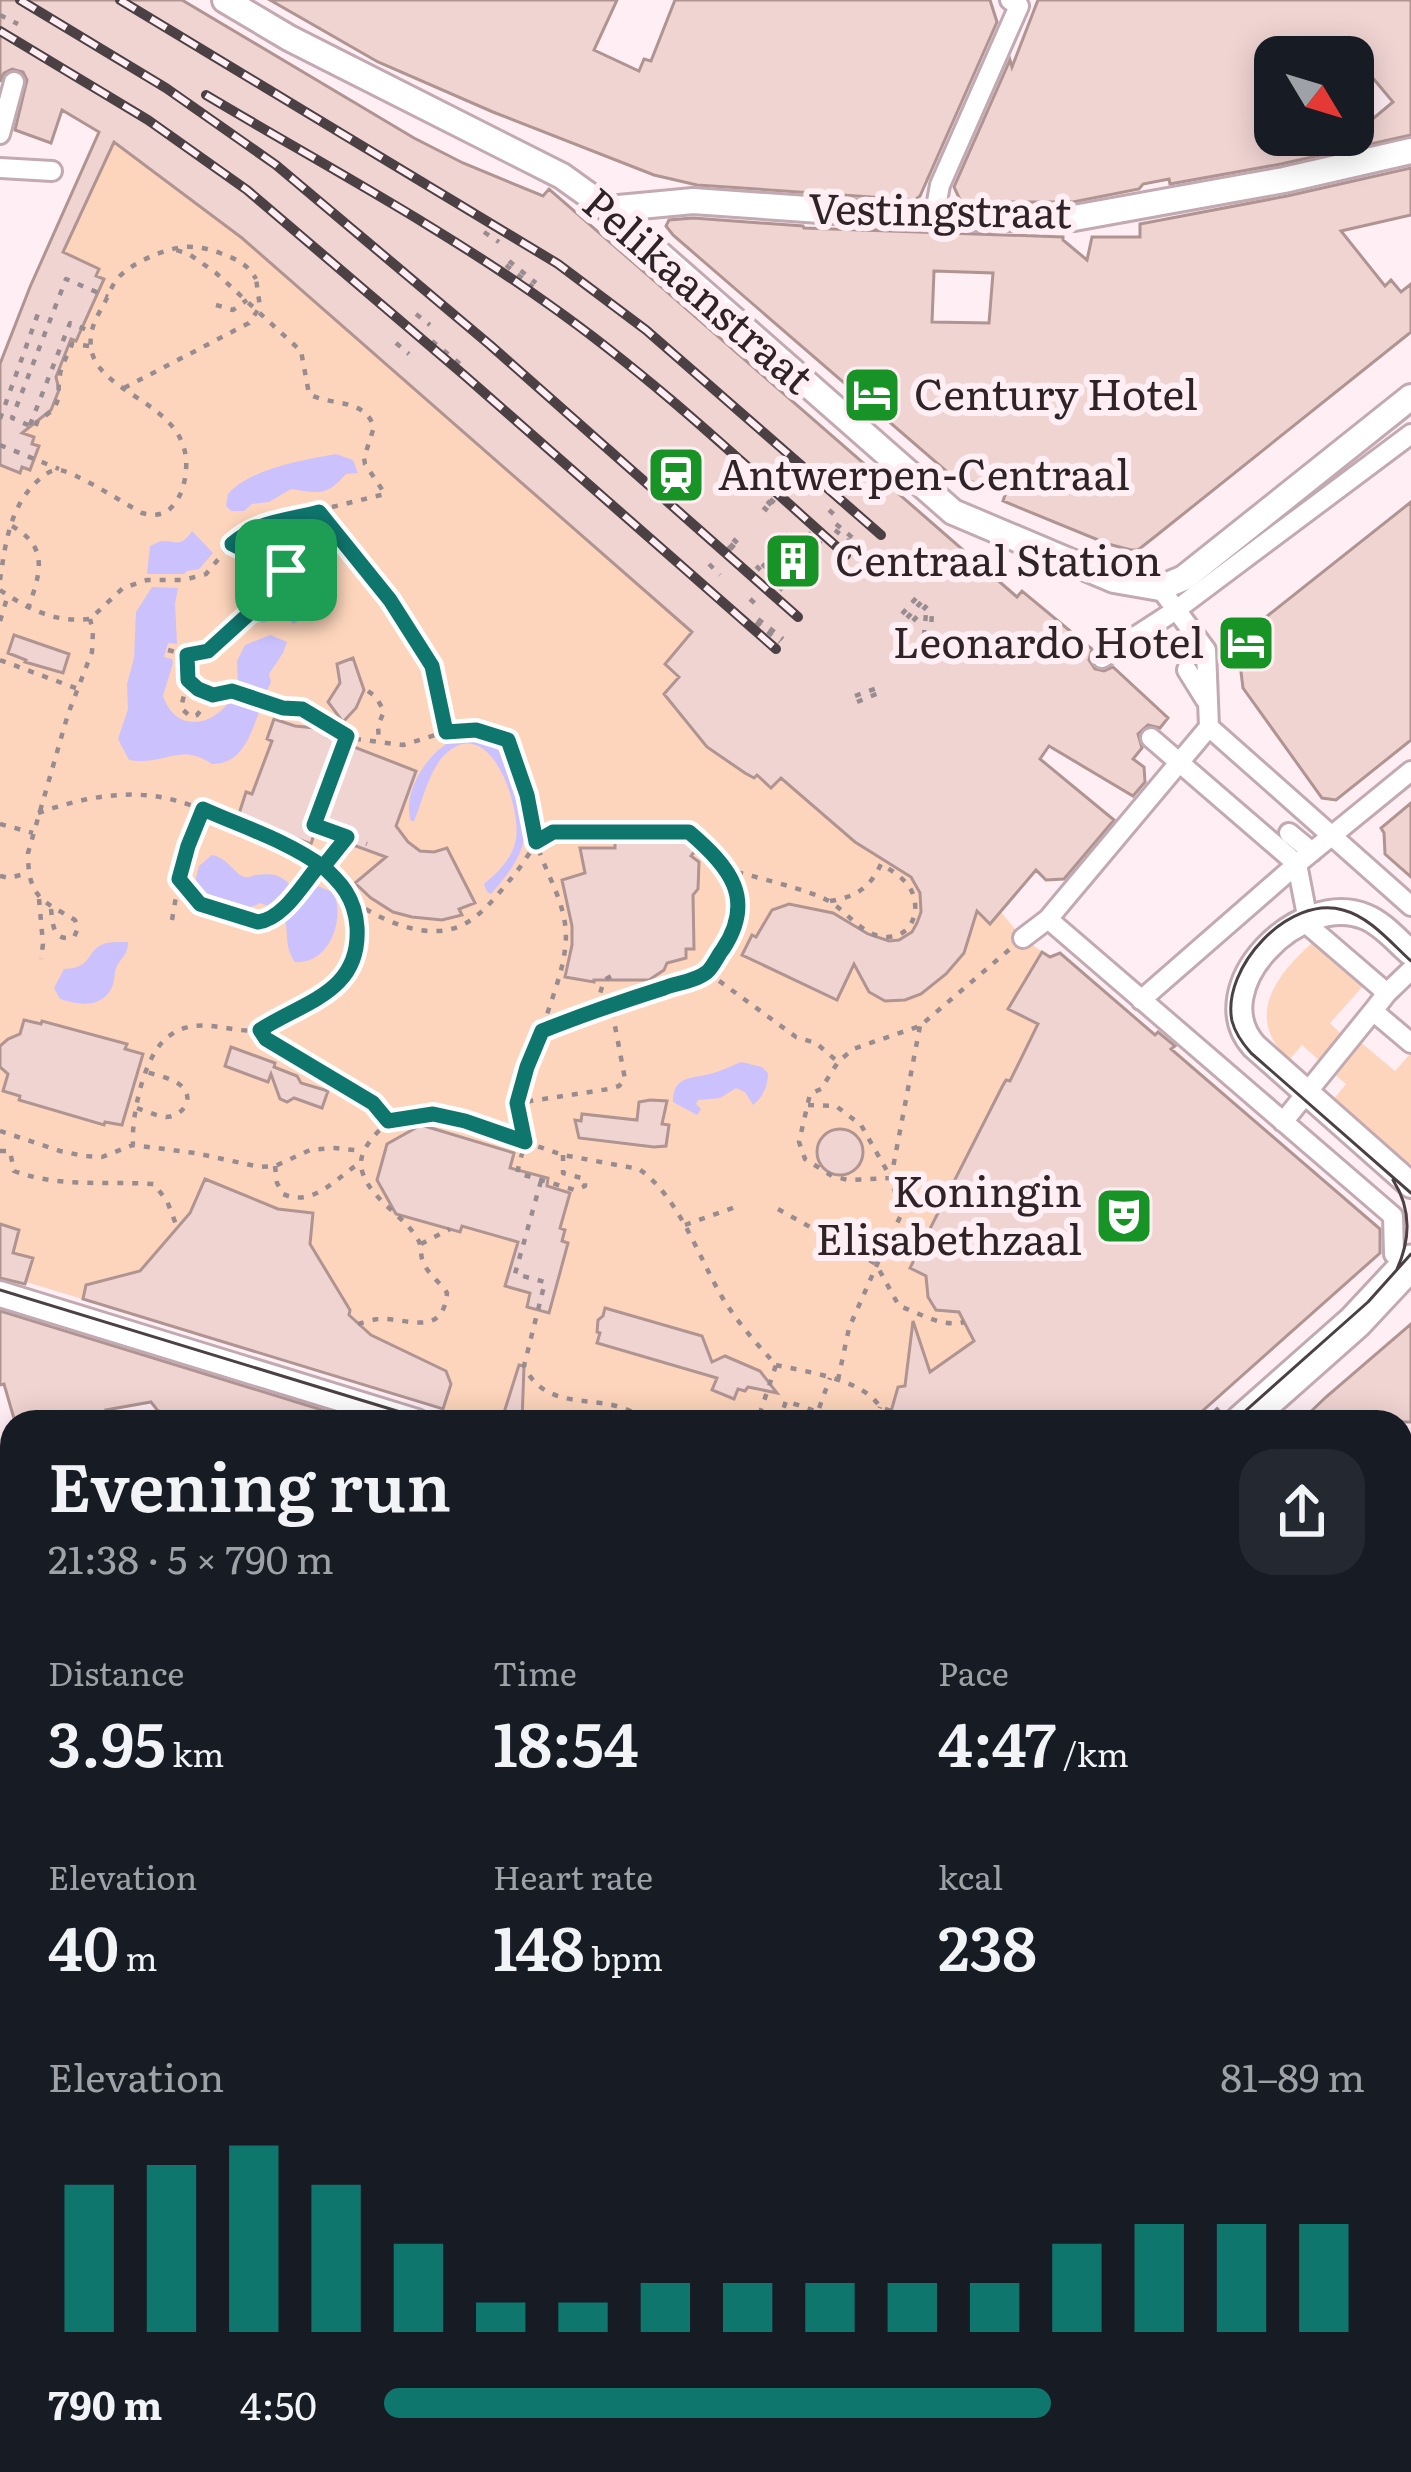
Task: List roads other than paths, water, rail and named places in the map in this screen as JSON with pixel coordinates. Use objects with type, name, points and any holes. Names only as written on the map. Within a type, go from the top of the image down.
[{"type":"main road","points":[[1256,1410],[1355,1322],[1402,1258]]},
{"type":"main road","points":[[1280,1410],[1411,1294]]},
{"type":"street","name":"Pelikaanstraat","points":[[224,0],[289,38],[562,176],[608,209],[953,512],[1114,580],[1160,588]]},
{"type":"street","points":[[934,218],[940,184],[1015,3]]},
{"type":"street","points":[[0,134],[14,82]]},
{"type":"street","name":"Vestingstraat","points":[[608,209],[694,200],[934,218],[1074,218],[1411,152]]},
{"type":"street","points":[[0,168],[52,171]]},
{"type":"street","points":[[1411,398],[1194,570],[1160,588],[1206,650],[1209,727],[1411,905]]},
{"type":"street","points":[[1384,419],[1406,437],[1411,463]]},
{"type":"street","points":[[1102,658],[1176,610],[1406,437]]},
{"type":"street","points":[[1187,670],[1207,703]]},
{"type":"street","points":[[1023,938],[1048,919],[1209,727]]},
{"type":"street","points":[[1151,738],[1304,858]]},
{"type":"street","points":[[1141,1000],[1411,771]]},
{"type":"street","points":[[1289,832],[1304,858],[1309,926],[1387,993]]},
{"type":"street","points":[[1411,953],[1364,916],[1306,918],[1282,933],[1253,968],[1238,1006],[1244,1034],[1411,1185]]},
{"type":"street","points":[[1048,919],[1394,1216],[1402,1258]]},
{"type":"street","points":[[1282,1122],[1411,970]]},
{"type":"street","points":[[1373,1011],[1411,1043]]},
{"type":"street","points":[[0,1294],[378,1410]]},
{"type":"waterway","points":[[264,539],[291,542],[307,564]]},
{"type":"tram line","points":[[1411,961],[1362,918],[1322,908],[1301,913],[1263,940],[1248,958],[1231,1000],[1233,1025],[1251,1053],[1411,1193]]},
{"type":"tram line","points":[[1393,1180],[1407,1223],[1397,1269]]},
{"type":"tram line","points":[[1246,1410],[1368,1302],[1411,1254]]},
{"type":"tram line","points":[[0,1290],[394,1410]]},
{"type":"railway","points":[[20,0],[166,88],[276,165],[490,345],[798,617]]},
{"type":"railway","points":[[120,0],[558,264],[646,330],[881,535]]},
{"type":"railway","points":[[0,31],[148,120],[247,190],[776,649]]},
{"type":"railway","points":[[206,95],[425,223],[590,334],[846,555]]},
{"type":"place","name":"Century Hotel","points":[[872,395]]},
{"type":"place","name":"Antwerpen-Centraal","points":[[676,475]]},
{"type":"place","name":"Centraal Station","points":[[793,561]]},
{"type":"place","name":"Leonardo Hotel","points":[[1246,643]]},
{"type":"place","name":"Koningin Elisabethzaal","points":[[1124,1216]]}]
